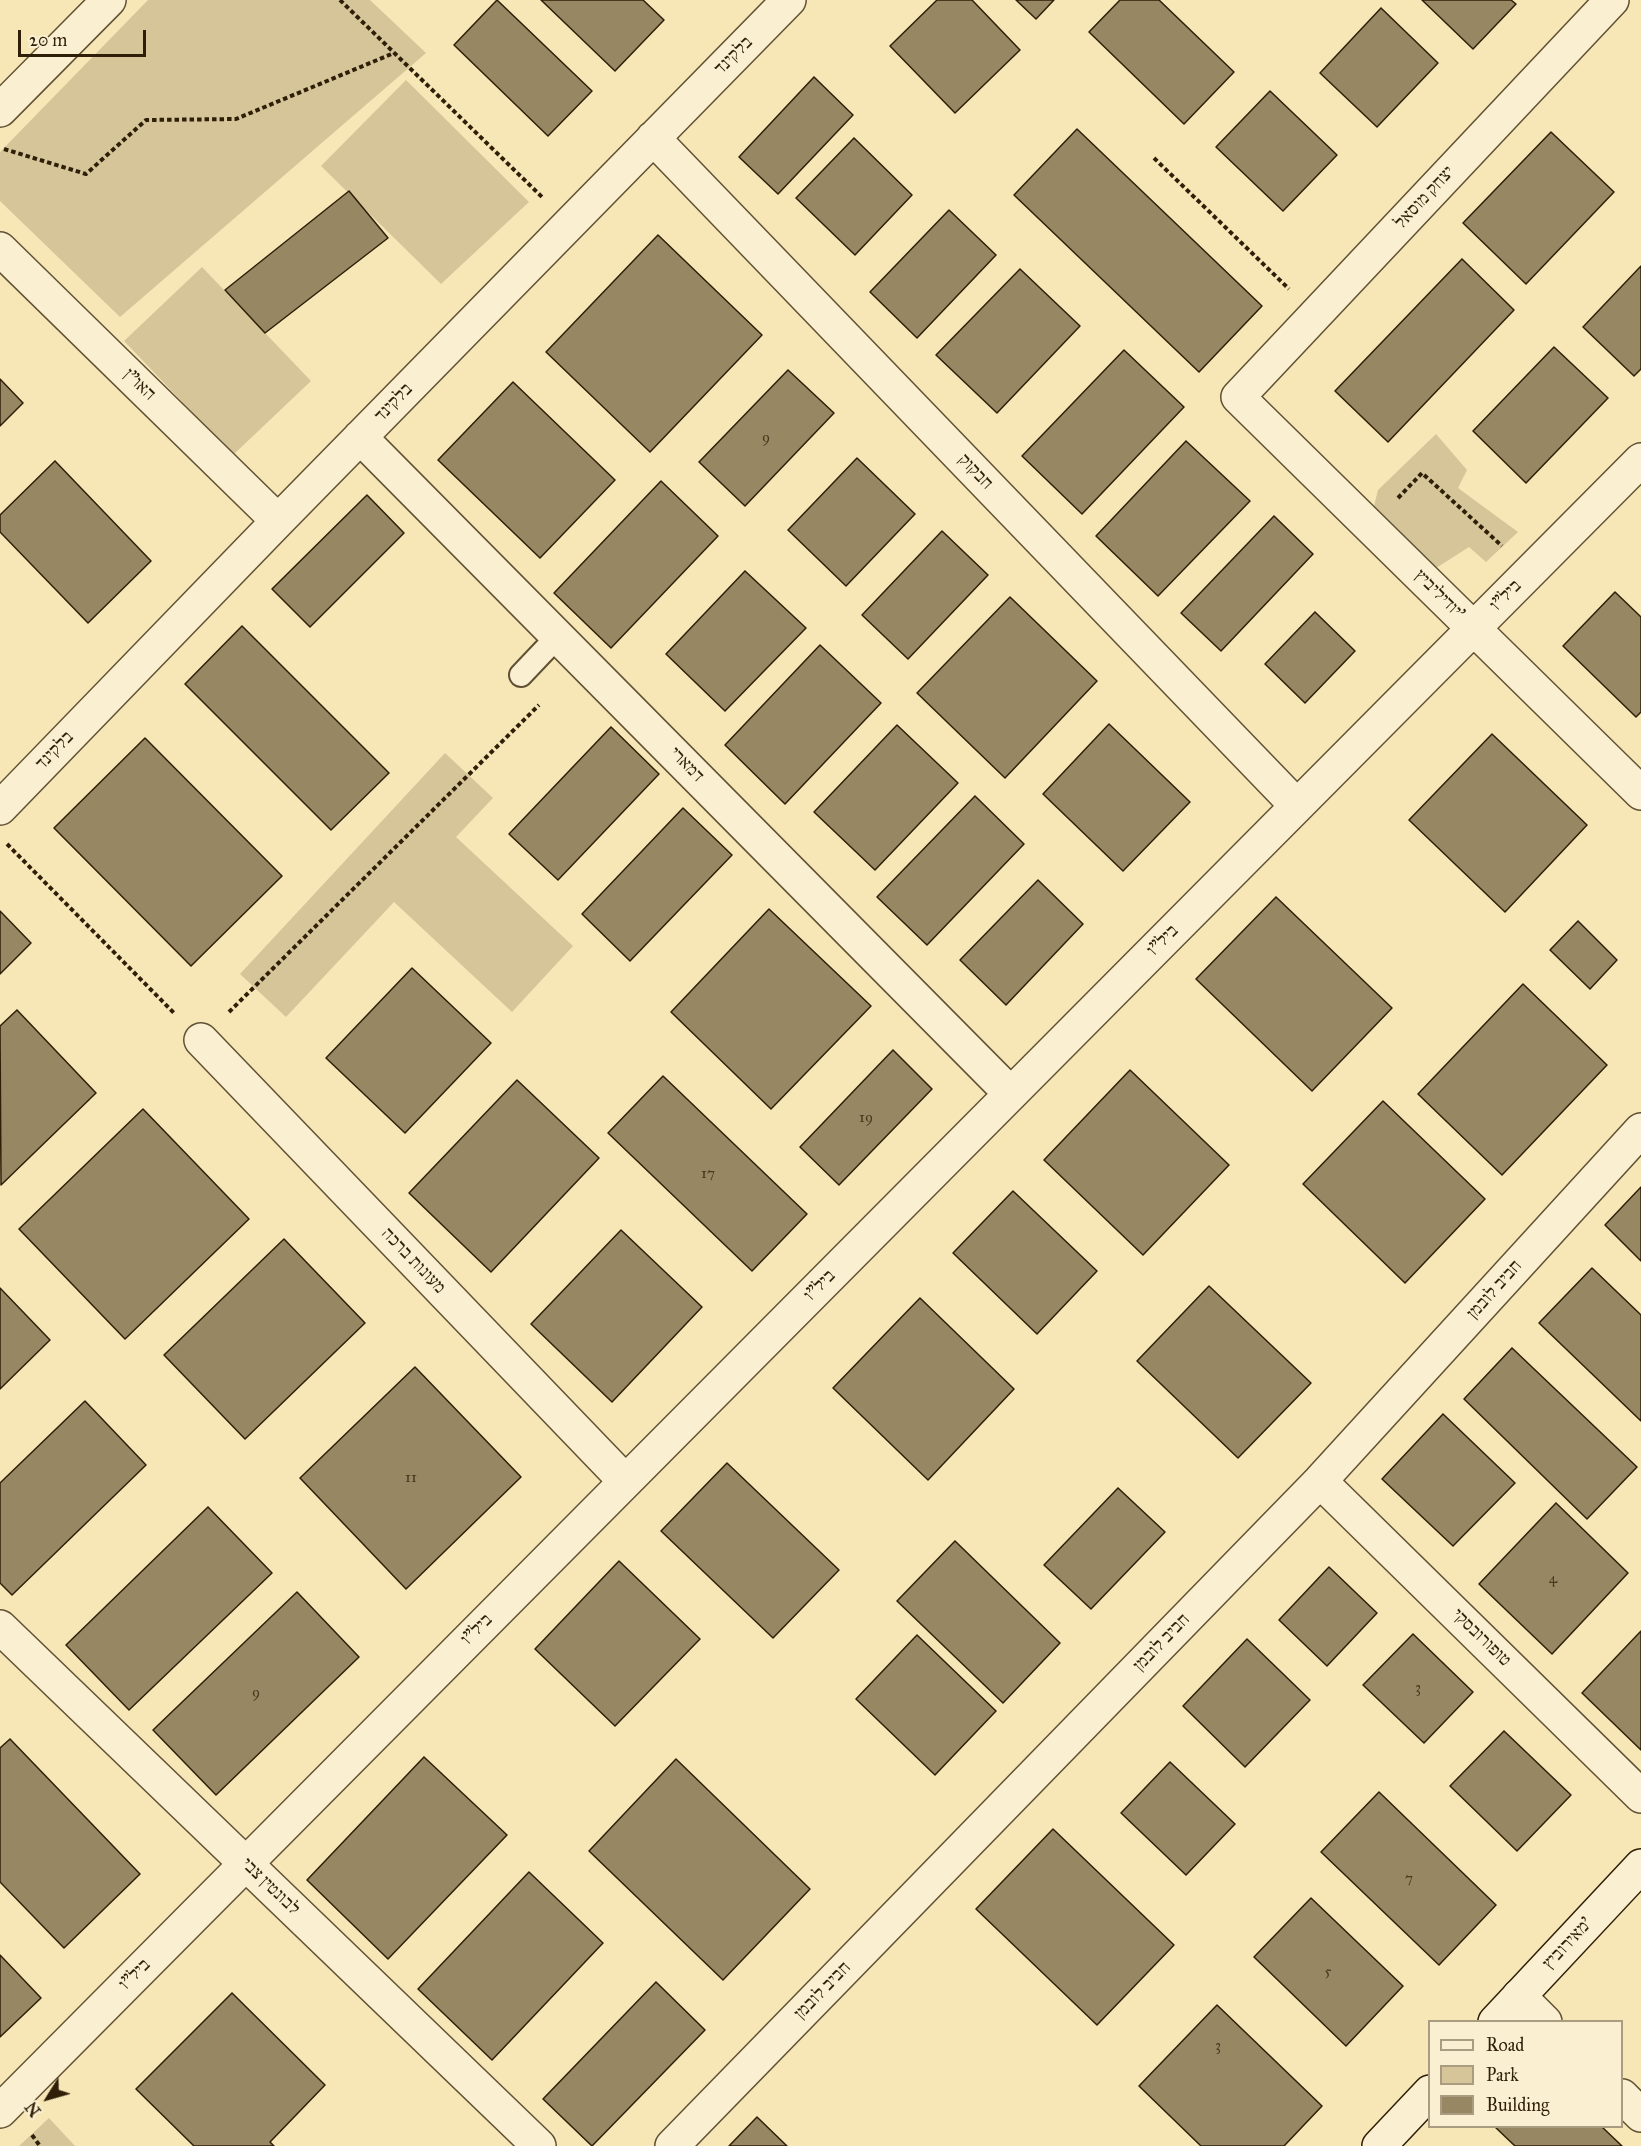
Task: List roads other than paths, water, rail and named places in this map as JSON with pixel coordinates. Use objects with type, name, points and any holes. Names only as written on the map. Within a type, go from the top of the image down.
[{"type":"street","points":[[0,110],[109,0]]},
{"type":"street","name":"בלקינד","points":[[0,808],[789,0]]},
{"type":"street","name":"יצחק מוסאל","points":[[1238,397],[1598,5]]},
{"type":"street","name":"חבקוק","points":[[653,138],[1298,806]]},
{"type":"street","name":"האו\"ן","points":[[0,249],[278,521]]},
{"type":"street","name":"יודיליביץ'","points":[[1238,397],[1641,793]]},
{"type":"street","name":"דמארי","points":[[360,437],[1011,1094]]},
{"type":"street","name":"ביל\"ו","points":[[0,2111],[1641,460]]},
{"type":"street","name":"מעונות ברכה","points":[[201,1040],[626,1481]]},
{"type":"street","name":"חביב לובמן","points":[[672,2146],[1320,1481],[1641,1130]]},
{"type":"street","name":"טופורובסקי","points":[[1320,1481],[1641,1796]]},
{"type":"street","name":"לבונטין צבי","points":[[0,1627],[539,2146]]},
{"type":"street","name":"מאירוביץ'","points":[[1498,2020],[1641,1866]]},
{"type":"street","points":[[1519,1996],[1543,2020]]},
{"type":"street","points":[[1379,2146],[1428,2094]]},
{"type":"street","points":[[1623,2097],[1641,2115]]},
{"type":"lane","points":[[521,675],[558,636]]}]
